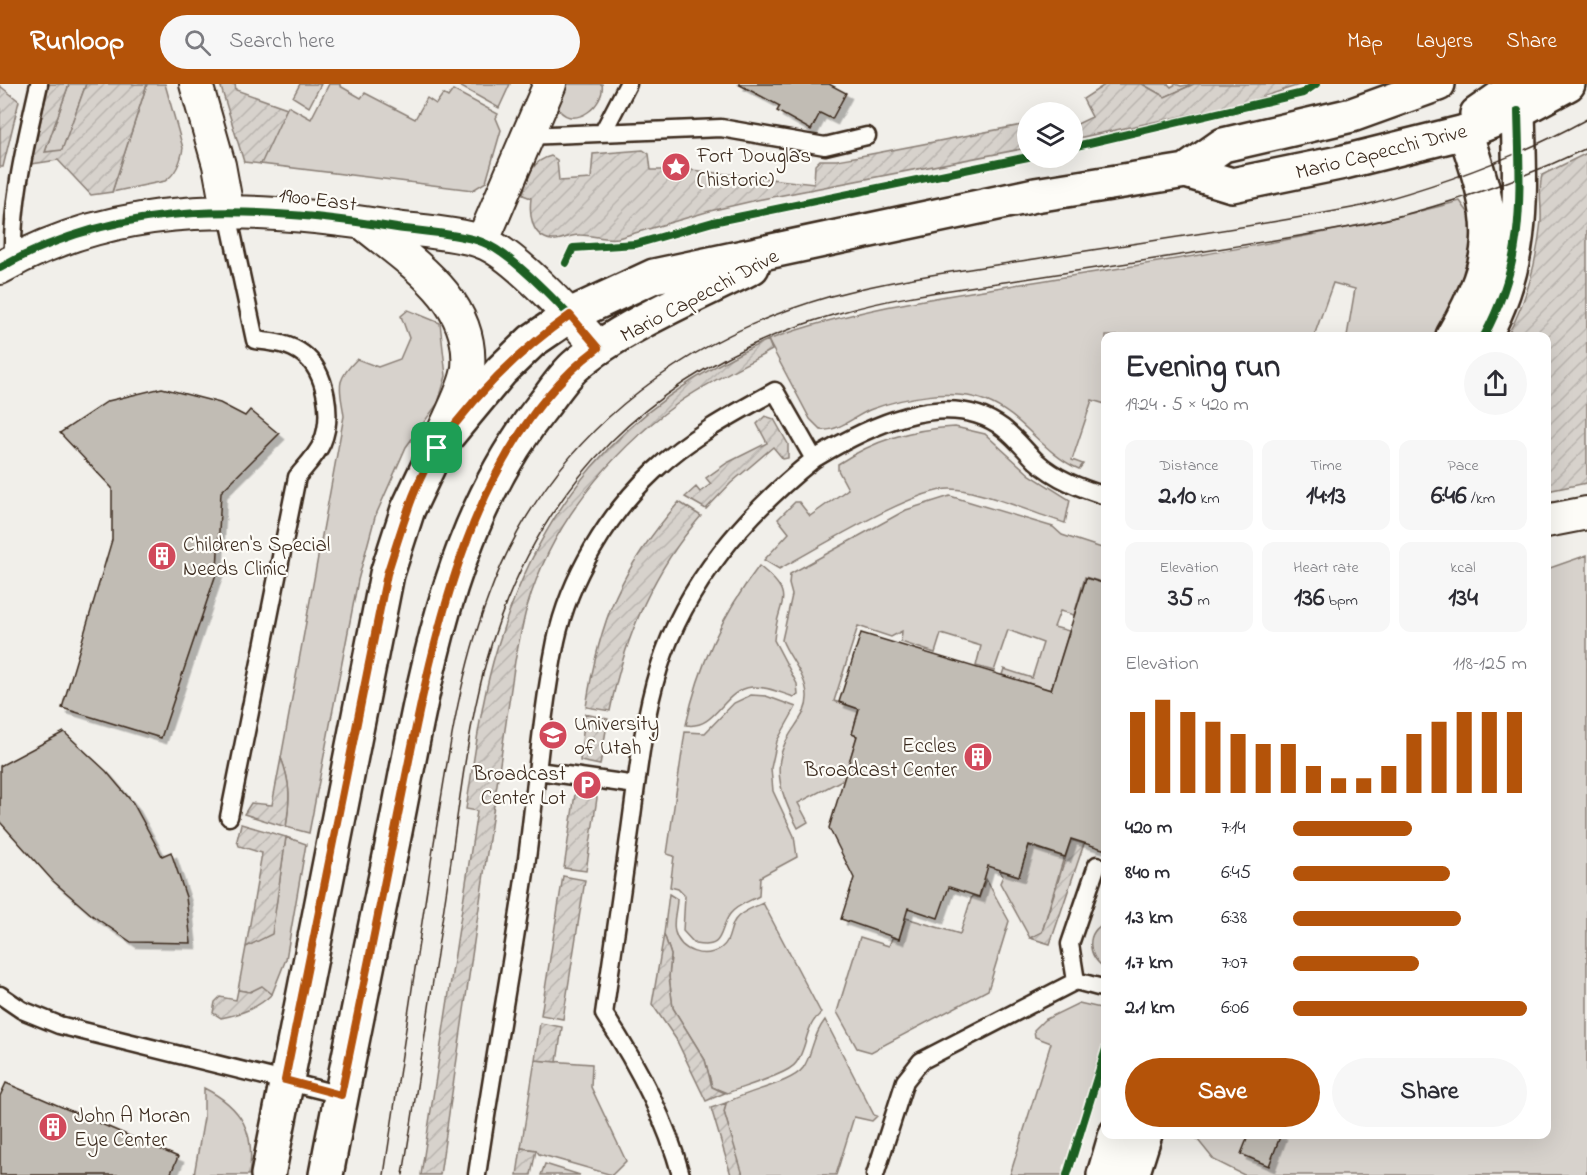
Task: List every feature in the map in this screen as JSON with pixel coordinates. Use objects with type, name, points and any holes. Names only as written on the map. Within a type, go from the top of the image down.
[{"type":"main road","name":"Mario Capecchi Drive","points":[[1186,171],[1223,145],[1352,115],[1438,84]]},
{"type":"main road","name":"Mario Capecchi Drive","points":[[268,1175],[387,574],[408,509],[437,448],[501,371],[532,342],[570,315],[654,276],[1035,195],[1186,171],[1232,185],[1344,162],[1465,132],[1519,98],[1568,84]]},
{"type":"main road","points":[[1487,332],[1501,305],[1513,268],[1521,189],[1519,98]]},
{"type":"main road","points":[[1455,332],[1472,302],[1487,261],[1490,226],[1485,192],[1465,132]]},
{"type":"main road","name":"Mario Capecchi Drive","points":[[326,1175],[426,678],[455,569],[492,481],[529,422],[574,367],[598,348],[659,314],[789,248]]},
{"type":"main road","points":[[1104,1175],[1115,1139]]},
{"type":"main road","points":[[1132,1175],[1143,1139]]},
{"type":"street","points":[[196,84],[219,165],[228,214]]},
{"type":"street","points":[[482,242],[550,84]]},
{"type":"street","name":"1900 East","points":[[6,264],[62,238],[135,218],[262,211],[362,222],[482,242],[528,276],[570,315],[598,348]]},
{"type":"street","points":[[362,222],[441,288],[459,317],[468,350],[468,371],[437,448]]},
{"type":"street","points":[[1551,520],[1587,513]]},
{"type":"lane","points":[[6,264],[21,169],[39,84]]},
{"type":"lane","points":[[603,132],[627,84]]},
{"type":"lane","points":[[526,136],[721,128],[825,146],[867,136]]},
{"type":"lane","points":[[228,214],[255,340],[281,343],[303,354],[317,370],[327,407],[326,430],[321,445],[297,477],[229,817]]},
{"type":"lane","points":[[477,1175],[556,640],[571,594],[606,529],[637,489],[682,447],[714,425],[775,391],[814,459]]},
{"type":"lane","points":[[681,1175],[660,1115],[638,1066],[604,1014],[646,722],[659,668],[686,606],[707,571],[758,509],[814,459],[864,430],[921,414],[958,412],[977,415],[997,424],[1055,475],[1076,486],[1101,494]]},
{"type":"lane","points":[[538,771],[636,785]]},
{"type":"lane","points":[[1076,981],[1070,944],[1097,865]]},
{"type":"lane","points":[[875,1175],[905,1081],[921,1061],[1076,981],[1101,988]]},
{"type":"lane","points":[[0,994],[22,1010],[59,1025],[341,1095]]},
{"type":"shaded area","points":[[49,84],[69,84],[45,152],[62,150],[86,84],[147,84],[112,192],[91,195],[58,160],[31,164]]},
{"type":"shaded area","points":[[69,84],[86,84],[62,151],[45,152]]},
{"type":"shaded area","points":[[147,84],[165,84],[183,148],[181,158],[175,171],[165,181],[112,192]]},
{"type":"shaded area","points":[[220,84],[235,84],[236,90],[287,108],[261,164],[244,162]]},
{"type":"shaded area","points":[[300,84],[321,84],[309,107],[293,97]]},
{"type":"shaded area","points":[[329,84],[340,84],[361,98],[365,93],[415,119],[427,98],[436,104],[443,94],[448,97],[453,90],[498,114],[496,118],[501,130],[486,182],[473,190],[261,164],[261,157],[288,106],[311,119]]},
{"type":"shaded area","points":[[456,84],[510,84],[499,108]]},
{"type":"shaded area","points":[[566,84],[602,84],[602,92],[588,112],[573,117],[559,110],[558,104]]},
{"type":"shaded area","points":[[1106,84],[1142,84],[1165,97],[1194,84],[1302,84],[1244,103],[1083,137],[1083,121],[1092,117],[1083,99]]},
{"type":"shaded area","points":[[1142,84],[1168,84],[1171,87],[1176,84],[1181,86],[1194,84],[1165,97]]},
{"type":"shaded area","points":[[0,86],[19,101],[3,167],[0,167]]},
{"type":"shaded area","points":[[1017,126],[1017,150],[757,200],[618,238],[577,235],[555,240],[545,238],[533,224],[530,211],[531,198],[523,195],[531,170],[544,158],[551,156],[557,160],[559,181],[591,179],[593,154],[643,150],[649,154],[651,170],[691,170],[814,184],[815,165],[820,160],[837,160]]},
{"type":"shaded area","points":[[1587,153],[1587,483],[1551,490],[1551,332],[1509,332],[1520,309],[1534,266],[1541,221],[1542,175]]},
{"type":"shaded area","points":[[1460,201],[1472,218],[1476,253],[1440,332],[1348,332],[1355,289],[1333,283],[1315,332],[1101,332],[1101,403],[1092,400],[1072,460],[1083,464],[1079,469],[1054,454],[1011,415],[999,407],[973,397],[944,395],[899,401],[872,409],[841,426],[821,430],[810,419],[768,340],[880,308],[1267,243]]},
{"type":"shaded area","points":[[408,310],[440,323],[446,376],[438,403],[406,447],[375,517],[358,580],[309,833],[286,827],[289,792],[281,758],[344,416],[340,385],[345,374],[357,359],[378,367],[400,359],[409,338],[401,316]]},
{"type":"shaded area","points":[[768,340],[772,350],[688,396],[652,423],[628,445],[606,468],[567,520],[538,577],[527,607],[515,661],[440,1175],[421,1175],[477,811],[466,809],[488,680],[511,606],[533,555],[560,509],[592,467],[628,430],[669,396],[716,366]]},
{"type":"shaded area","points":[[765,416],[774,419],[788,444],[788,458],[783,459],[773,447],[731,483],[706,509],[685,497],[696,487],[700,492],[711,484],[706,478],[727,463],[767,443],[757,424]]},
{"type":"shaded area","points":[[955,427],[985,434],[1030,475],[1070,500],[1065,523],[991,497],[950,489],[934,492],[889,509],[779,569],[764,560],[789,533],[778,519],[795,502],[799,502],[810,516],[848,489],[838,470],[838,464],[866,448],[894,437],[923,430]]},
{"type":"shaded area","points":[[950,496],[1053,527],[1062,535],[1101,548],[1101,582],[1085,577],[1074,615],[1060,611],[1054,627],[1069,631],[1051,690],[1002,675],[1004,669],[1032,678],[1043,643],[1008,630],[994,671],[976,666],[981,646],[941,634],[935,653],[901,642],[902,631],[891,637],[858,626],[834,701],[859,709],[852,734],[857,736],[844,779],[798,803],[808,822],[798,828],[783,794],[779,771],[783,748],[801,717],[807,701],[804,680],[782,640],[792,595],[789,584],[790,574],[906,510]]},
{"type":"shaded area","points":[[679,502],[701,516],[668,560],[643,608],[623,658],[610,711],[586,707],[598,647],[616,597],[627,573],[642,550]]},
{"type":"shaded area","points":[[1587,555],[1587,1175],[1244,1175],[1214,1160],[1197,1139],[1551,1139],[1551,568]]},
{"type":"shaded area","points":[[759,566],[779,585],[782,593],[783,600],[774,640],[797,684],[798,695],[794,697],[773,690],[752,687],[733,695],[705,722],[686,725],[705,661],[714,641],[734,603]]},
{"type":"shaded area","points":[[751,695],[766,696],[796,707],[777,741],[771,768],[773,791],[794,836],[797,857],[760,877],[759,896],[730,914],[717,941],[705,945],[695,944],[683,931],[685,896],[678,889],[670,887],[674,856],[667,854],[685,732],[705,733],[734,703]]},
{"type":"shaded area","points":[[585,714],[608,719],[600,765],[580,761]]},
{"type":"shaded area","points":[[281,758],[289,792],[286,827],[244,814],[251,803],[272,805]]},
{"type":"shaded area","points":[[579,792],[594,794],[597,798],[586,871],[564,868],[575,794]]},
{"type":"shaded area","points":[[241,824],[286,837],[272,934],[246,947],[262,853],[239,846],[237,840]]},
{"type":"shaded area","points":[[286,837],[306,844],[286,959],[272,994],[262,987],[250,992],[238,990],[246,947],[272,933]]},
{"type":"shaded area","points":[[1071,840],[1084,844],[1050,944],[1030,938],[1042,932]]},
{"type":"shaded area","points":[[1029,846],[1064,857],[1042,932],[1030,938],[1000,883],[1003,876],[999,870],[1019,876]]},
{"type":"shaded area","points":[[563,876],[585,880],[563,1019],[541,1015]]},
{"type":"shaded area","points":[[986,879],[1009,921],[988,990],[871,1052],[857,1048],[837,1012],[860,937],[889,946],[892,938],[899,939],[906,918],[960,934],[972,896],[979,898]]},
{"type":"shaded area","points":[[669,894],[677,899],[674,924],[678,939],[687,949],[700,953],[714,952],[721,948],[727,942],[738,917],[763,903],[821,1013],[812,1024],[800,1057],[792,1067],[775,1076],[727,1093],[712,1087],[705,1060],[673,1008],[669,977],[671,955],[664,934]]},
{"type":"shaded area","points":[[1101,926],[1101,965],[1095,957],[1091,945],[1091,938]]},
{"type":"shaded area","points":[[664,934],[671,955],[669,977],[673,1008],[705,1060],[712,1087],[725,1093],[706,1101],[676,1039],[652,1004]]},
{"type":"shaded area","points":[[262,986],[272,994],[255,1007],[221,1018],[213,1013],[215,1002],[220,997],[236,1000],[238,990],[250,992]]},
{"type":"shaded area","points":[[1079,1003],[1101,1008],[1101,1053],[1063,1175],[1010,1175],[1051,1043],[1035,1037],[1034,1030],[1044,1020]]},
{"type":"shaded area","points":[[825,1020],[874,1115],[877,1116],[872,1121],[854,1117],[836,1175],[742,1175],[724,1112],[726,1103],[797,1074],[806,1063],[817,1033]]},
{"type":"shaded area","points":[[540,1023],[562,1027],[557,1062],[535,1060]]},
{"type":"shaded area","points":[[535,1060],[592,1064],[591,1087],[626,1161],[612,1175],[539,1154],[536,1150],[521,1148]]},
{"type":"shaded area","points":[[204,1088],[228,1104],[243,1123],[250,1146],[249,1175],[194,1175],[204,1118]]},
{"type":"shaded area","points":[[726,1103],[724,1112],[743,1175],[731,1175],[711,1108]]},
{"type":"shaded area","points":[[521,1148],[536,1150],[531,1175],[517,1175]]},
{"type":"shaded area","points":[[545,1164],[580,1175],[541,1175]]},
{"type":"building","points":[[738,84],[829,84],[846,93],[832,119],[820,113],[811,130],[777,111],[780,106]]},
{"type":"building","name":"Children's Special Needs Clinic","points":[[162,388],[220,403],[245,416],[250,410],[279,434],[221,492],[217,571],[161,738],[62,708],[112,540],[112,488],[60,433],[108,401]]},
{"type":"building","name":"Eccles Broadcast Center","points":[[1086,578],[1101,582],[1101,848],[1071,839],[1065,857],[1029,845],[1019,876],[988,866],[979,897],[949,887],[938,918],[908,908],[899,939],[841,919],[854,878],[829,828],[857,736],[852,734],[859,709],[839,702],[861,633],[1051,690]]},
{"type":"building","points":[[64,732],[106,771],[133,803],[162,856],[171,852],[186,897],[191,943],[131,942],[93,916],[53,881],[0,822],[0,766]]},
{"type":"building","name":"John A Moran Eye Center","points":[[6,1083],[178,1157],[170,1175],[0,1175],[0,1096]]},
{"type":"building","points":[[1247,1139],[1279,1139],[1269,1166],[1241,1154]]},
{"type":"tram line","points":[[384,1175],[449,753],[461,690],[478,628],[488,598],[513,542],[544,491],[580,445],[622,405],[669,370],[720,340],[774,315],[831,296],[926,276],[1362,206],[1478,169],[1533,146],[1587,119]]},
{"type":"tram line","points":[[403,1175],[465,763],[485,666],[507,601],[535,542],[570,488],[611,441],[659,400],[712,365],[771,337],[836,314],[933,293],[1241,246],[1367,224],[1479,192],[1534,172],[1587,148]]},
{"type":"cycle path","points":[[1083,144],[1303,93],[1316,84]]},
{"type":"cycle path","points":[[1486,332],[1498,308],[1507,280],[1518,226],[1518,111]]},
{"type":"cycle path","points":[[566,263],[573,248],[636,244],[713,222],[1017,159]]},
{"type":"cycle path","points":[[0,268],[47,245],[95,229],[144,218],[194,213],[244,212],[346,220],[453,235],[482,242],[527,273],[599,348]]},
{"type":"cycle path","points":[[1067,1175],[1101,1065]]},
{"type":"place","name":"Fort Douglas (historic)","points":[[676,167]]},
{"type":"place","name":"Children's Special Needs Clinic","points":[[162,556]]},
{"type":"place","name":"University of Utah","points":[[553,735]]},
{"type":"place","name":"Eccles Broadcast Center","points":[[978,757]]},
{"type":"place","name":"Broadcast Center Lot","points":[[587,785]]},
{"type":"place","name":"John A Moran Eye Center","points":[[53,1127]]},
{"type":"route","points":[[570,315],[598,348],[574,367],[529,422],[492,481],[455,569],[426,678],[341,1095],[285,1080],[302,1006],[387,574],[408,509],[437,448],[501,371],[532,342],[570,315]]}]
